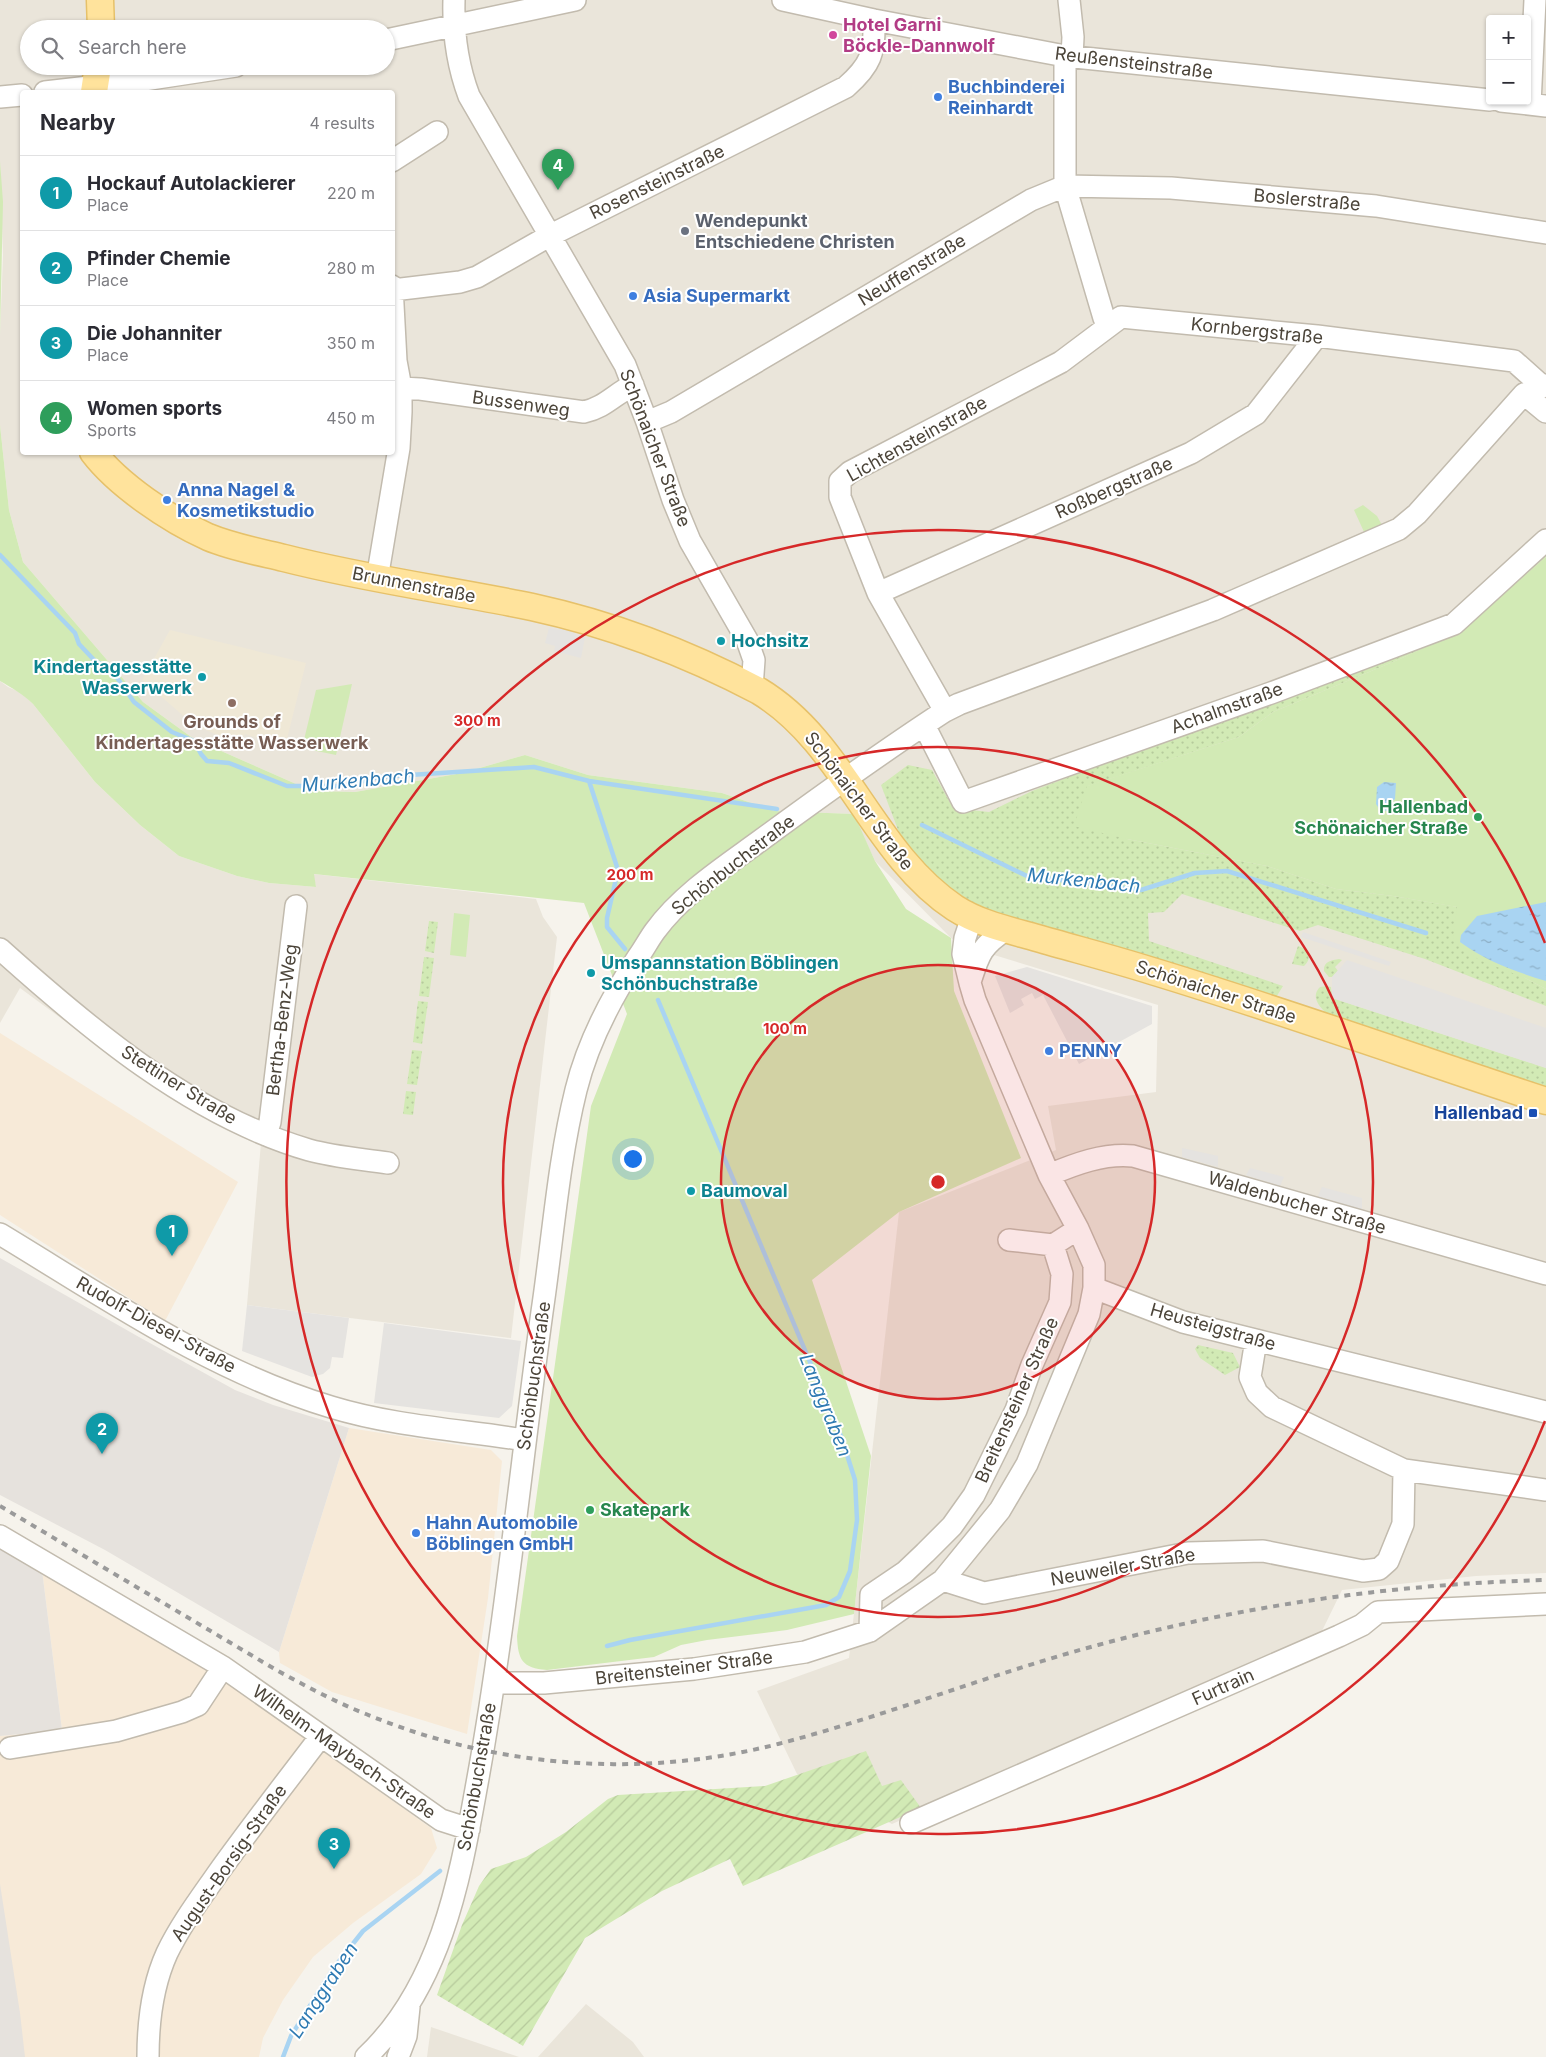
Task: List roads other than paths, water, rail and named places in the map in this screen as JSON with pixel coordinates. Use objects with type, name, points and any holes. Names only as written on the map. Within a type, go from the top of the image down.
[{"type":"main road","points":[[100,0],[101,20]]},
{"type":"main road","name":"Brunnenstraße","points":[[96,455],[126,485],[166,515],[209,537],[292,560],[377,579],[533,608],[571,617],[677,653],[752,688]]},
{"type":"main road","name":"Schönaicher Straße","points":[[752,688],[771,699],[799,722],[846,779],[905,864],[939,897],[972,917],[1222,992],[1546,1101]]},
{"type":"street","name":"Schönaicher Straße","points":[[454,0],[453,26],[456,52],[469,96],[625,365],[648,422],[673,500],[690,541],[747,640],[754,660],[752,688]]},
{"type":"street","points":[[466,0],[474,8],[488,14],[512,13]]},
{"type":"street","points":[[395,38],[575,0]]},
{"type":"street","name":"Reußensteinstraße","points":[[783,0],[874,20],[1068,56],[1486,100]]},
{"type":"street","points":[[1069,0],[1072,37],[1068,56],[1065,186],[1104,318],[1109,326]]},
{"type":"street","points":[[1535,0],[1538,105]]},
{"type":"street","name":"Rosensteinstraße","points":[[395,288],[460,282],[477,277],[549,236],[846,87],[859,75],[870,60],[874,20]]},
{"type":"street","points":[[54,90],[96,81],[124,83],[177,75]]},
{"type":"street","points":[[0,97],[20,96]]},
{"type":"street","points":[[395,159],[437,132]]},
{"type":"street","name":"Boslerstraße","points":[[1065,186],[1170,188],[1367,205],[1546,233]]},
{"type":"street","name":"Neuffenstraße","points":[[648,422],[671,412],[1031,200],[1065,186]]},
{"type":"street","name":"Kornbergstraße","points":[[1109,326],[1121,317],[1317,336],[1514,361],[1545,386]]},
{"type":"street","name":"Lichtensteinstraße","points":[[945,711],[878,593],[840,497],[840,481],[850,472],[1061,362],[1109,326]]},
{"type":"street","name":"Roßbergstraße","points":[[878,593],[1191,453],[1256,414],[1317,336]]},
{"type":"street","points":[[377,579],[399,448],[401,388],[395,365]]},
{"type":"street","name":"Bussenweg","points":[[401,388],[584,412],[598,409],[633,385]]},
{"type":"street","points":[[846,779],[945,711],[959,704],[1213,610],[1399,529],[1417,514],[1524,394],[1545,386]]},
{"type":"street","points":[[1524,394],[1546,412]]},
{"type":"street","name":"Achalmstraße","points":[[924,725],[963,802],[1271,693],[1454,624],[1546,540]]},
{"type":"street","name":"Schönbuchstraße","points":[[366,2057],[409,2007],[420,1986],[438,1945],[450,1909],[469,1829],[488,1728],[565,1143],[576,1088],[603,1014],[655,931],[674,910],[717,873],[846,779]]},
{"type":"street","name":"Bertha-Benz-Weg","points":[[266,1135],[270,1122],[296,906]]},
{"type":"street","points":[[972,917],[965,938],[963,954],[975,1000],[1048,1175],[1078,1228],[1094,1265],[1094,1288]]},
{"type":"street","points":[[970,983],[977,959],[985,945],[1007,929]]},
{"type":"street","name":"Stettiner Straße","points":[[0,949],[64,1007],[153,1072],[216,1111],[266,1135],[310,1150],[388,1164]]},
{"type":"street","name":"Waldenbucher Straße","points":[[1048,1175],[1076,1164],[1112,1156],[1133,1156],[1546,1274]]},
{"type":"street","points":[[1008,1240],[1052,1245],[1078,1228]]},
{"type":"street","name":"Rudolf-Diesel-Straße","points":[[0,1234],[212,1360],[270,1385],[330,1407],[360,1415],[525,1440]]},
{"type":"street","name":"Breitensteiner Straße","points":[[870,1631],[871,1595],[905,1572],[952,1526],[974,1495],[994,1456],[1060,1302],[1062,1274],[1052,1245]]},
{"type":"street","name":"Breitensteiner Straße","points":[[494,1683],[544,1683],[694,1669],[805,1652],[870,1631],[943,1580],[1000,1510],[1027,1464],[1089,1314],[1094,1288]]},
{"type":"street","name":"Heusteigstraße","points":[[1094,1288],[1183,1322],[1546,1412]]},
{"type":"street","points":[[1256,1340],[1250,1377],[1257,1393],[1272,1407],[1404,1470],[1546,1490]]},
{"type":"street","name":"Neuweiler Straße","points":[[943,1580],[984,1593],[1188,1553],[1263,1551],[1363,1571],[1379,1569],[1388,1562],[1403,1524],[1404,1470]]},
{"type":"street","name":"Wilhelm-Maybach-Straße","points":[[0,1536],[223,1667],[441,1820],[469,1829]]},
{"type":"street","name":"Furtrain","points":[[911,1823],[1340,1636],[1362,1625],[1378,1612],[1546,1604]]},
{"type":"street","points":[[10,1748],[116,1732],[182,1712],[198,1705],[223,1667]]},
{"type":"street","name":"August-Borsig-Straße","points":[[148,2057],[150,2010],[167,1954],[187,1918],[248,1832],[321,1736]]},
{"type":"street","points":[[398,2057],[406,2036],[409,2007]]},
{"type":"water","points":[[1384,782],[1396,783],[1395,799],[1389,804],[1388,811],[1380,810],[1376,804],[1377,787]]},
{"type":"water","points":[[1546,902],[1546,981],[1501,965],[1480,955],[1460,942],[1461,935],[1477,916]]},
{"type":"waterway","name":"Murkenbach","points":[[0,555],[75,633],[79,644],[95,661],[111,669],[134,702],[172,732],[194,741],[207,761],[229,763],[287,786],[344,786],[379,777],[534,767],[589,781],[777,809]]},
{"type":"waterway","name":"Langgraben","points":[[589,781],[618,870],[607,918],[607,927],[625,949]]},
{"type":"waterway","name":"Murkenbach","points":[[922,825],[1027,876],[1141,890],[1195,873],[1227,871],[1426,933]]},
{"type":"waterway","name":"Langgraben","points":[[607,1646],[630,1640],[826,1605],[839,1597],[850,1571],[857,1520],[855,1480],[841,1436],[658,1000]]},
{"type":"waterway","name":"Langgraben","points":[[283,2057],[291,2036],[333,1969],[363,1931],[440,1871]]},
{"type":"railway","points":[[0,1506],[278,1671],[343,1704],[415,1732],[466,1746],[518,1756],[570,1762],[622,1764],[675,1762],[727,1755],[778,1744],[858,1721],[1058,1656],[1153,1631],[1264,1608],[1320,1599],[1433,1586],[1546,1580]]},
{"type":"place","name":"Hotel Garni Böckle-Dannwolf","points":[[833,35]]},
{"type":"place","name":"Buchbinderei Reinhardt","points":[[938,97]]},
{"type":"place","name":"Women sports","points":[[558,190]]},
{"type":"place","name":"Wendepunkt Entschiedene Christen","points":[[685,231]]},
{"type":"place","name":"Asia Supermarkt","points":[[633,296]]},
{"type":"place","name":"Anna Nagel & Kosmetikstudio","points":[[167,500]]},
{"type":"place","name":"Hochsitz","points":[[721,641]]},
{"type":"place","name":"Kindertagesstätte Wasserwerk","points":[[202,677]]},
{"type":"place","name":"Grounds of Kindertagesstätte Wasserwerk","points":[[232,703]]},
{"type":"place","name":"Hallenbad Schönaicher Straße","points":[[1478,817]]},
{"type":"place","name":"Umspannstation Böblingen Schönbuchstraße","points":[[591,973]]},
{"type":"place","name":"PENNY","points":[[1049,1051]]},
{"type":"place","name":"Hallenbad","points":[[1533,1113]]},
{"type":"place","name":"Baumoval","points":[[691,1191]]},
{"type":"place","name":"Hockauf Autolackierer","points":[[172,1256]]},
{"type":"place","name":"Pfinder Chemie","points":[[102,1454]]},
{"type":"place","name":"Skatepark","points":[[590,1510]]},
{"type":"place","name":"Hahn Automobile Böblingen GmbH","points":[[416,1533]]},
{"type":"place","name":"Die Johanniter","points":[[334,1869]]}]
